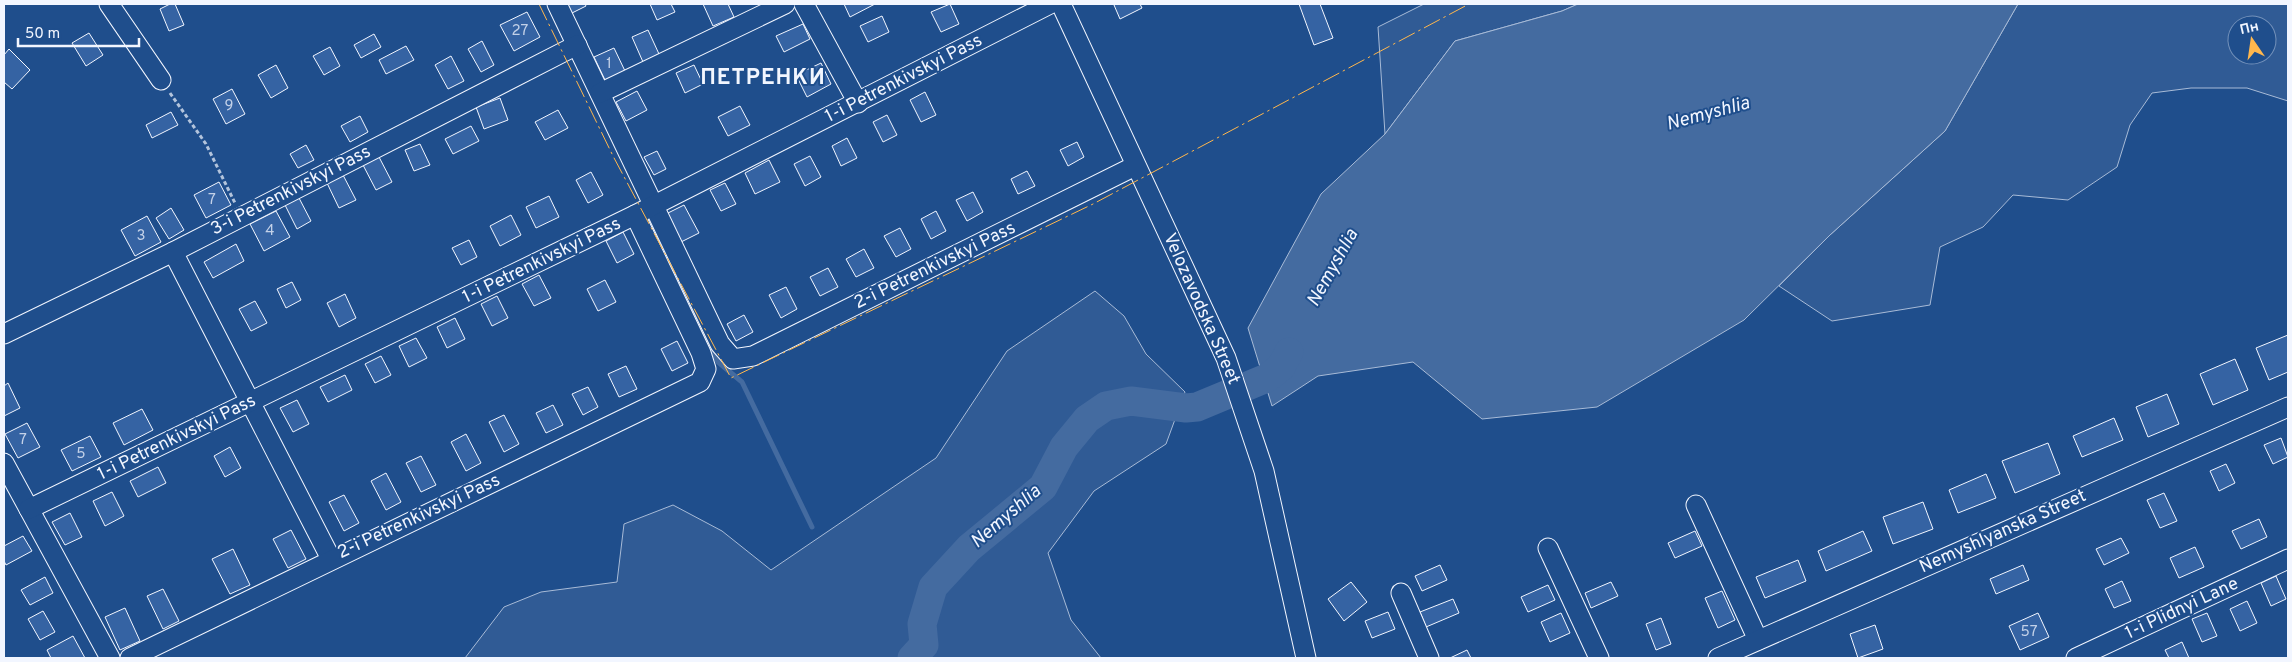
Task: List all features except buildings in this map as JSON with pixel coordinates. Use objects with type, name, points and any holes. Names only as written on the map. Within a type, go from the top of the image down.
[{"type":"street","points":[[109,4],[161,80]]},
{"type":"street","points":[[557,4],[720,344],[718,364],[701,353],[635,215]]},
{"type":"street","points":[[600,93],[785,4]]},
{"type":"street","points":[[804,4],[858,103]]},
{"type":"street","name":"1-i Petrenkivskyi Pass","points":[[29,509],[654,206],[1050,4]]},
{"type":"street","name":"Velozavodska Street","points":[[1061,4],[1226,358],[1264,471],[1306,658]]},
{"type":"street","name":"3-i Petrenkivskyi Pass","points":[[4,334],[173,252],[577,45]]},
{"type":"street","name":"2-i Petrenkivskyi Pass","points":[[130,658],[331,559],[693,387],[718,364],[754,356],[1135,166]]},
{"type":"street","points":[[173,252],[331,559]]},
{"type":"street","name":"Nemyshlyanska Street","points":[[1718,658],[2288,407]]},
{"type":"street","points":[[4,463],[110,658]]},
{"type":"street","points":[[1696,505],[1758,640]]},
{"type":"street","points":[[1548,548],[1600,658]]},
{"type":"street","name":"1-i Plidnyi Lane","points":[[2076,658],[2288,559]]},
{"type":"street","points":[[1401,593],[1429,658]]},
{"type":"path","points":[[179,106],[206,144],[241,217]]},
{"type":"shaded area","points":[[1424,4],[1578,4],[1562,11],[1455,41],[1385,134],[1378,27]]},
{"type":"shaded area","points":[[2018,4],[2288,4],[2288,101],[2247,88],[2191,88],[2152,93],[2130,125],[2117,167],[2068,200],[2013,195],[1983,227],[1940,247],[1930,305],[1832,321],[1779,286],[1830,235],[1945,131]]},
{"type":"shaded area","points":[[1095,291],[1124,316],[1146,354],[1185,392],[1166,444],[1094,491],[1048,553],[1071,620],[1101,658],[465,658],[504,607],[541,592],[617,582],[624,524],[673,505],[722,531],[771,570],[936,458],[1007,351]]},
{"type":"water","points":[[1578,4],[2018,4],[1945,131],[1830,235],[1744,320],[1597,407],[1482,419],[1413,362],[1318,376],[1272,406],[1248,328],[1321,194],[1385,134],[1455,41],[1562,11]]},
{"type":"waterway","points":[[692,308],[718,362],[742,382],[812,527]]},
{"type":"waterway","name":"Nemyshlia","points":[[912,658],[924,645],[922,624],[933,587],[969,548],[1043,487],[1064,447],[1087,419],[1106,406],[1131,401],[1186,408],[1197,407],[1267,378],[1281,367],[1289,352]]},
{"type":"power","points":[[539,4],[613,156],[731,378],[1093,204],[1469,4]]},
{"type":"district","name":"ПЕТРЕНКИ","points":[[763,78]]}]
